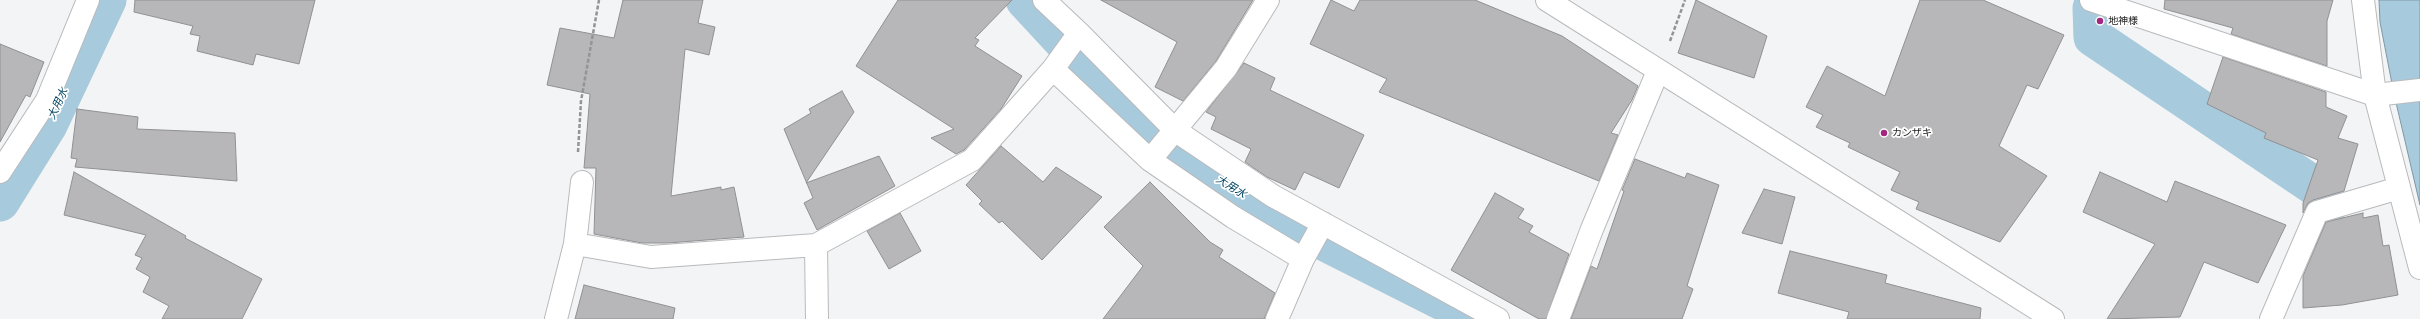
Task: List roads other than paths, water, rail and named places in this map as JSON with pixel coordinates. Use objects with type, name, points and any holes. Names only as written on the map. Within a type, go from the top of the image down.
[{"type":"street","points":[[0,172],[48,100],[88,0]]},
{"type":"street","points":[[1044,0],[1077,36],[1174,133],[1273,196],[1313,240]]},
{"type":"street","points":[[1154,156],[1226,68],[1268,0]]},
{"type":"street","points":[[1547,0],[1658,71],[1818,169],[2053,319]]},
{"type":"street","points":[[2091,0],[2385,94],[2420,90]]},
{"type":"street","points":[[2364,0],[2385,94],[2399,188],[2420,268]]},
{"type":"street","points":[[575,244],[651,257],[816,245],[972,160],[1056,64],[1077,36]]},
{"type":"street","points":[[1056,64],[1154,156],[1233,217],[1313,240],[1498,319]]},
{"type":"street","points":[[1558,319],[1592,229],[1658,71]]},
{"type":"street","points":[[556,319],[575,244],[582,182]]},
{"type":"street","points":[[2271,319],[2317,212],[2399,188]]},
{"type":"street","points":[[1277,319],[1313,240]]},
{"type":"street","points":[[816,245],[816,319]]},
{"type":"water","points":[[2379,0],[2420,0],[2420,205],[2394,94],[2380,22]]},
{"type":"waterway","name":"大用水","points":[[0,202],[48,125],[107,0]]},
{"type":"waterway","name":"大用水","points":[[1025,0],[1076,55],[1176,153],[1286,222],[1478,319]]},
{"type":"waterway","points":[[2092,8],[2093,37],[2325,193],[2325,217],[2320,228]]},
{"type":"place","name":"地神様","points":[[2100,21]]},
{"type":"place","name":"カンザキ","points":[[1884,133]]}]
